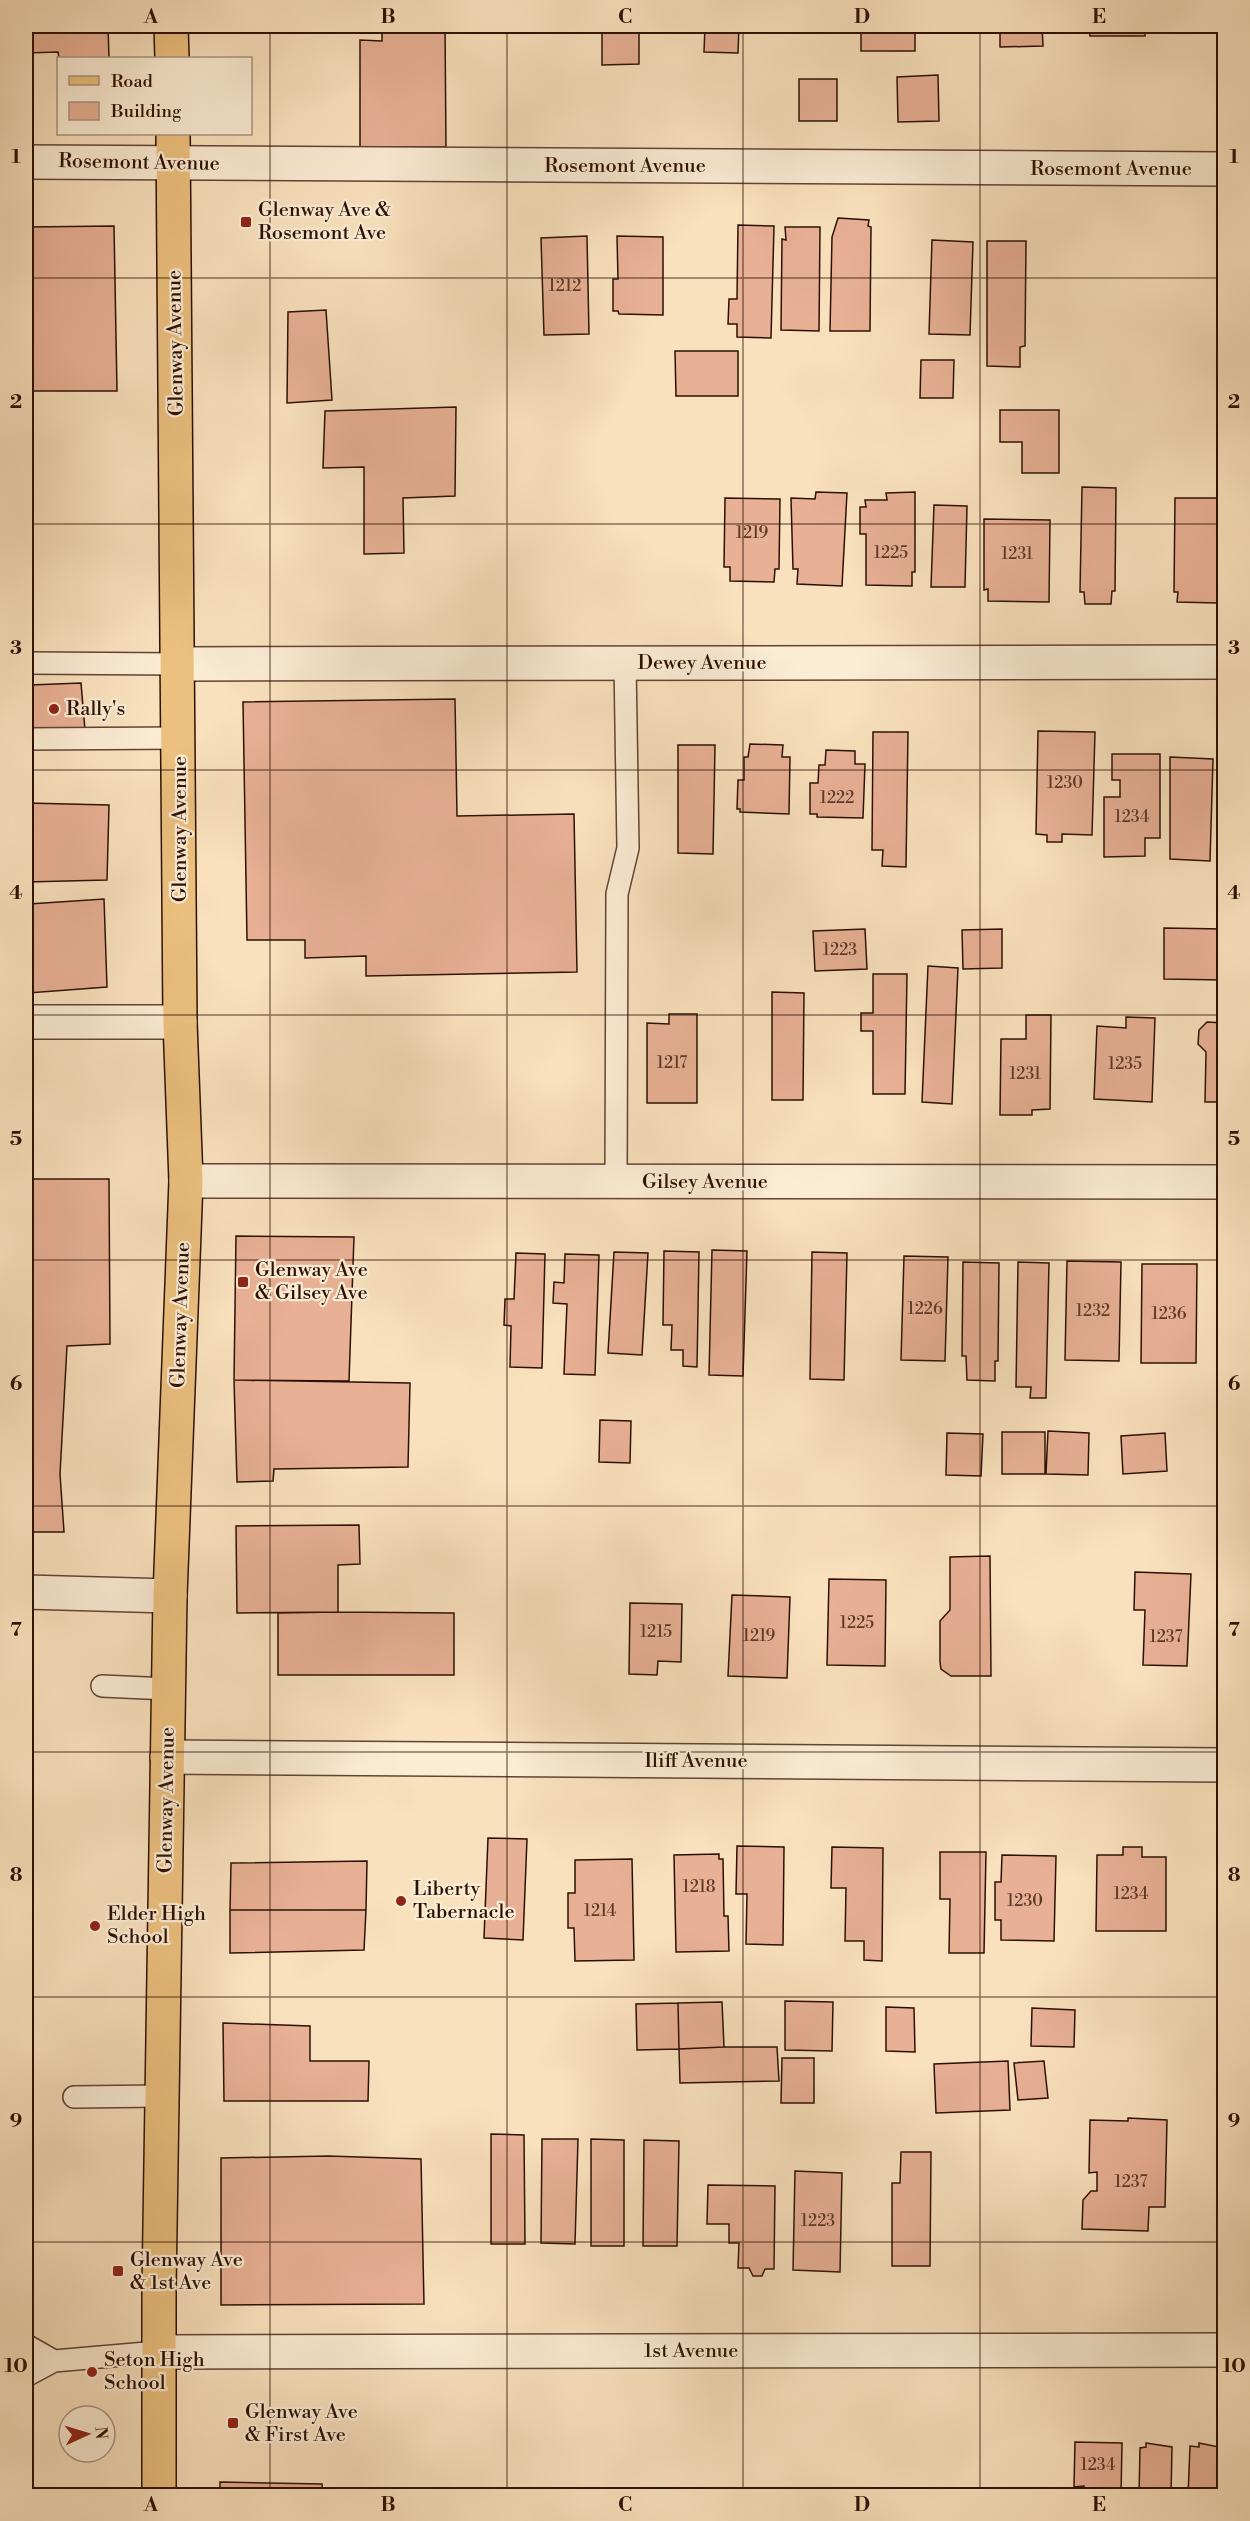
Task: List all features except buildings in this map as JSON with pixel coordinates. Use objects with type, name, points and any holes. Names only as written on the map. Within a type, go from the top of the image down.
[{"type":"main road","points":[[171,26],[172,57]]},
{"type":"main road","name":"Glenway Avenue","points":[[159,2496],[158,2352],[168,1689],[186,1181],[180,1022],[180,664],[174,149]]},
{"type":"street","name":"Rosemont Avenue","points":[[26,162],[174,149],[1224,169]]},
{"type":"street","name":"Dewey Avenue","points":[[180,664],[1224,662]]},
{"type":"street","points":[[26,1022],[180,1022]]},
{"type":"street","name":"Gilsey Avenue","points":[[186,1181],[1224,1182]]},
{"type":"street","points":[[26,1592],[170,1596]]},
{"type":"street","name":"Iliff Avenue","points":[[167,1757],[1224,1765]]},
{"type":"street","name":"1st Avenue","points":[[158,2352],[1224,2350]]},
{"type":"lane","points":[[26,663],[180,664]]},
{"type":"lane","points":[[616,1181],[617,894],[628,848],[625,663]]},
{"type":"lane","points":[[26,739],[180,738]]},
{"type":"lane","points":[[102,1686],[168,1689]]},
{"type":"lane","points":[[74,2097],[162,2096]]},
{"type":"lane","points":[[26,2345],[54,2361]]},
{"type":"lane","points":[[26,2376],[54,2361],[158,2352]]},
{"type":"place","name":"Glenway Ave & Rosemont Ave","points":[[246,222]]},
{"type":"place","name":"Rally's","points":[[54,709]]},
{"type":"place","name":"Glenway Ave & Gilsey Ave","points":[[243,1282]]},
{"type":"place","name":"Liberty Tabernacle","points":[[401,1901]]},
{"type":"place","name":"Elder High School","points":[[95,1926]]},
{"type":"place","name":"Glenway Ave & 1st Ave","points":[[118,2271]]},
{"type":"place","name":"Seton High School","points":[[92,2372]]},
{"type":"place","name":"Glenway Ave & First Ave","points":[[233,2423]]}]
